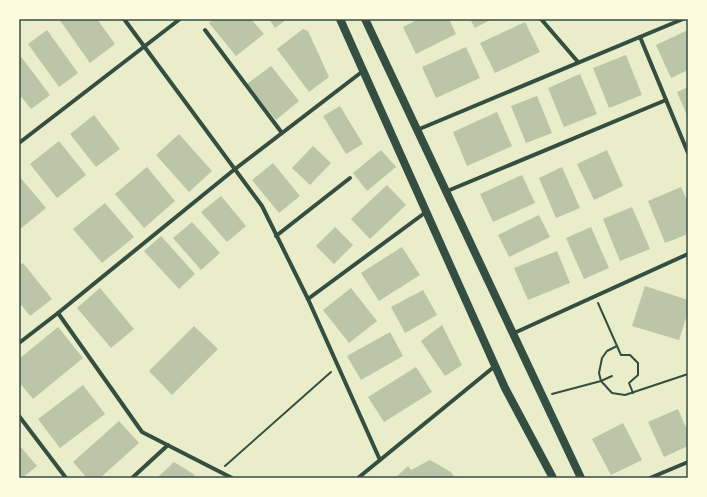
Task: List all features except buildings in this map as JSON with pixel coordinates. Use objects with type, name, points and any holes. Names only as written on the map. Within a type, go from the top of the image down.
[{"type":"main road","points":[[340,19],[505,388],[553,478]]},
{"type":"main road","points":[[365,19],[445,192],[581,478]]},
{"type":"street","points":[[124,19],[262,206],[308,299],[380,460]]},
{"type":"street","points":[[19,143],[180,19]]},
{"type":"street","points":[[541,19],[578,62]]},
{"type":"street","points":[[416,130],[683,19]]},
{"type":"street","points":[[205,30],[282,133]]},
{"type":"street","points":[[640,37],[688,153]]},
{"type":"street","points":[[19,343],[58,314],[235,169],[364,71]]},
{"type":"street","points":[[445,192],[666,100]]},
{"type":"street","points":[[276,236],[350,178]]},
{"type":"street","points":[[308,299],[426,212]]},
{"type":"street","points":[[512,334],[594,296],[687,256]]},
{"type":"street","points":[[58,314],[142,432],[232,478]]},
{"type":"street","points":[[358,478],[495,366]]},
{"type":"street","points":[[19,416],[66,478]]},
{"type":"street","points":[[132,478],[168,445]]},
{"type":"street","points":[[650,478],[688,462]]},
{"type":"path","points":[[594,296],[621,355],[630,355],[638,362],[638,375],[629,383],[633,393]]},
{"type":"path","points":[[617,346],[607,351],[602,358],[598,373],[601,381],[612,393],[625,395],[688,374]]},
{"type":"path","points":[[219,471],[338,366]]},
{"type":"path","points":[[542,396],[601,381],[612,376]]}]
